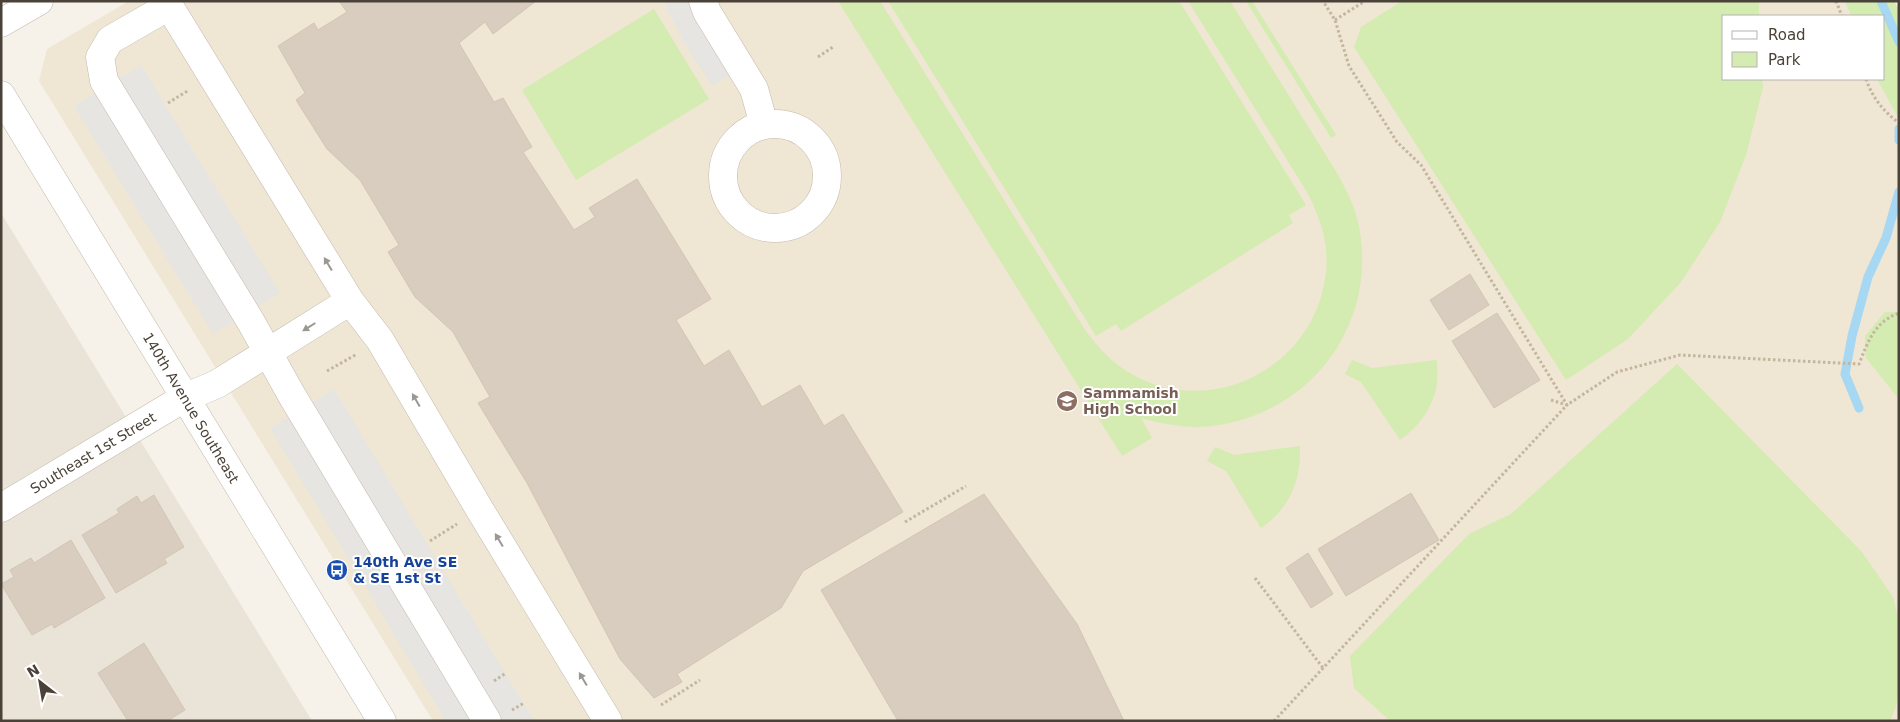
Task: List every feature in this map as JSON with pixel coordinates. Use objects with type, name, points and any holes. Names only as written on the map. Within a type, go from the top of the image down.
[{"type":"street","points":[[1,23],[39,1]]},
{"type":"street","points":[[703,1],[707,12],[754,89],[764,125]]},
{"type":"street","points":[[487,721],[251,322],[104,81],[100,57],[110,40],[168,4],[350,301],[380,340],[608,721]]},
{"type":"street","name":"140th Avenue Southeast","points":[[1,95],[382,721]]},
{"type":"street","name":"Southeast 1st Street","points":[[1,508],[184,398],[218,384],[350,301]]},
{"type":"path","points":[[1323,1],[1335,20],[1349,66],[1397,142],[1421,164],[1567,405]]},
{"type":"path","points":[[1335,20],[1365,1]]},
{"type":"path","points":[[1836,1],[1842,15]]},
{"type":"path","points":[[818,57],[833,48]]},
{"type":"path","points":[[1866,80],[1871,94],[1888,115],[1899,123]]},
{"type":"path","points":[[168,103],[190,89]]},
{"type":"path","points":[[1274,721],[1567,405],[1617,372],[1680,355],[1859,364],[1871,335],[1887,318],[1899,313]]},
{"type":"path","points":[[327,371],[363,350]]},
{"type":"path","points":[[1551,400],[1567,405]]},
{"type":"path","points":[[905,522],[966,486]]},
{"type":"path","points":[[430,541],[458,523]]},
{"type":"path","points":[[1256,578],[1322,668]]},
{"type":"path","points":[[661,705],[700,680]]},
{"type":"shaded area","name":"Sammamish High School","points":[[129,1],[1870,1],[1878,15],[1722,15],[1722,80],[1885,80],[1899,47],[1899,721],[433,721],[39,81],[47,49]]},
{"type":"shaded area","points":[[663,1],[687,1],[729,76],[712,86],[683,41]]},
{"type":"shaded area","points":[[141,65],[280,293],[213,334],[74,106]]},
{"type":"shaded area","points":[[1,213],[312,721],[1,721]]},
{"type":"shaded area","points":[[334,389],[534,721],[446,721],[270,428]]},
{"type":"green space","points":[[838,1],[880,1],[1085,330],[1105,354],[1145,381],[1179,390],[1213,389],[1246,380],[1275,363],[1299,339],[1317,308],[1326,272],[1325,241],[1316,211],[1307,192],[1188,1],[1230,1],[1337,173],[1349,197],[1358,222],[1362,259],[1359,294],[1348,327],[1331,357],[1308,383],[1280,403],[1248,418],[1212,426],[1194,427],[1167,424],[1141,418],[1152,438],[1122,456]]},
{"type":"green space","points":[[888,1],[1179,1],[1306,205],[1289,215],[1293,223],[1121,331],[1116,324],[1096,336]]},
{"type":"green space","points":[[1246,1],[1252,1],[1336,135],[1331,138]]},
{"type":"green space","points":[[1402,1],[1759,1],[1759,15],[1722,15],[1722,80],[1762,80],[1763,87],[1746,155],[1720,222],[1681,282],[1628,339],[1566,380],[1354,47],[1361,27]]},
{"type":"green space","points":[[1845,1],[1894,1],[1899,10],[1899,119],[1878,80],[1885,80],[1885,15],[1851,15]]},
{"type":"green space","points":[[654,9],[709,99],[576,180],[522,90]]},
{"type":"green space","points":[[1885,312],[1899,312],[1899,399],[1866,358],[1865,336]]},
{"type":"green space","points":[[1352,360],[1372,368],[1437,360],[1437,386],[1431,404],[1418,424],[1400,440],[1361,382],[1345,374]]},
{"type":"green space","points":[[1677,364],[1862,552],[1893,597],[1899,622],[1899,679],[1896,707],[1890,721],[1390,721],[1354,688],[1350,656],[1469,534],[1511,514]]},
{"type":"green space","points":[[1300,446],[1298,471],[1292,493],[1279,512],[1261,528],[1226,471],[1207,461],[1215,447],[1234,455]]},
{"type":"building","points":[[339,1],[536,1],[493,34],[485,22],[459,43],[494,102],[503,98],[532,147],[523,152],[574,230],[595,217],[589,208],[637,179],[711,299],[676,320],[704,366],[729,350],[762,407],[800,385],[824,426],[843,414],[903,512],[803,571],[781,608],[677,674],[682,682],[654,698],[620,659],[527,483],[478,403],[490,397],[453,332],[415,297],[388,252],[399,245],[360,180],[327,149],[296,100],[305,93],[278,46],[314,23],[318,30],[347,12]]},
{"type":"building","points":[[1470,274],[1489,305],[1449,330],[1430,300]]},
{"type":"building","points":[[1497,313],[1540,380],[1494,408],[1452,341]]},
{"type":"building","points":[[1411,493],[1439,540],[1346,596],[1318,549]]},
{"type":"building","points":[[984,494],[1077,624],[1124,721],[898,721],[821,590]]},
{"type":"building","points":[[154,495],[184,547],[164,559],[167,563],[116,593],[82,535],[119,513],[117,509],[137,496],[141,503]]},
{"type":"building","points":[[71,540],[105,598],[54,628],[52,624],[32,635],[1,584],[14,577],[10,570],[31,558],[34,563]]},
{"type":"building","points":[[1308,553],[1333,594],[1311,608],[1286,568]]},
{"type":"building","points":[[144,643],[185,710],[167,721],[128,721],[98,673]]},
{"type":"waterway","points":[[1881,1],[1899,42]]},
{"type":"waterway","points":[[1899,129],[1899,140]]},
{"type":"waterway","points":[[1859,408],[1845,374],[1852,336],[1868,277],[1886,238],[1899,192]]},
{"type":"place","name":"Sammamish High School","points":[[1067,401]]},
{"type":"place","name":"140th Ave SE & SE 1st St","points":[[337,570]]}]
